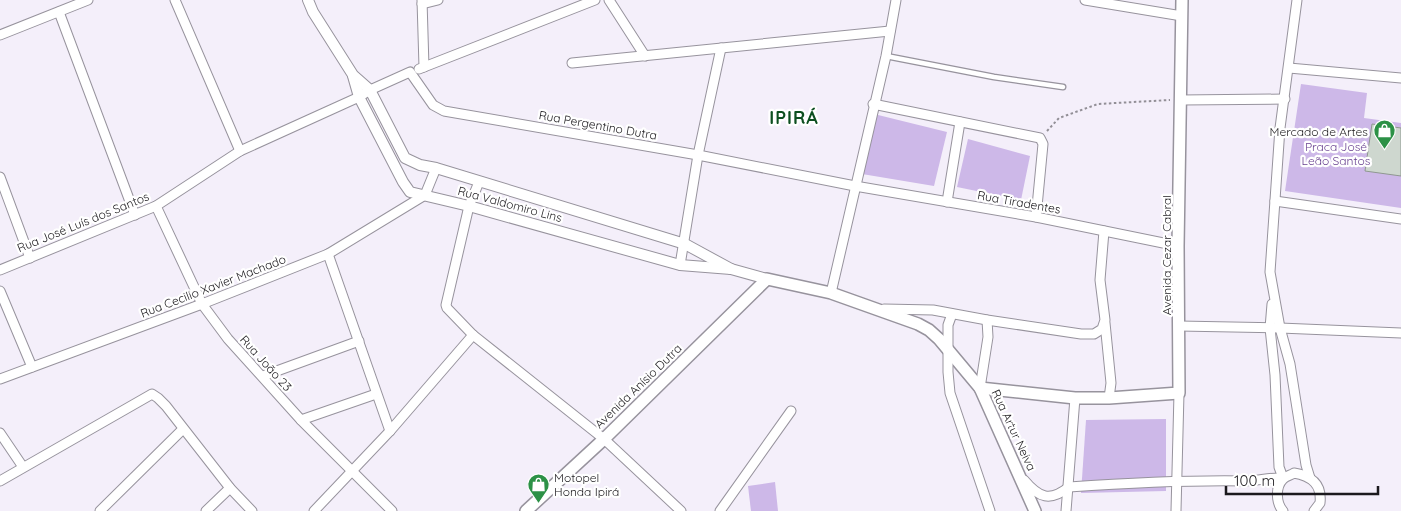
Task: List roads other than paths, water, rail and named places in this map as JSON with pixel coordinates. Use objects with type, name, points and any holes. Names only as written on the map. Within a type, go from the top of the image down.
[{"type":"main road","name":"Avenida Cezar Cabral","points":[[1179,393],[1178,246],[1182,0]]},
{"type":"main road","name":"Rua Valdomiro Lins","points":[[767,279],[831,294],[918,324]]},
{"type":"main road","name":"Avenida Anísio Dutra","points":[[526,511],[604,439],[767,279]]},
{"type":"main road","name":"Rua Artur Neiva","points":[[918,324],[929,330],[939,339],[980,388],[1036,511]]},
{"type":"main road","points":[[980,388],[1076,398],[1109,398],[1179,393]]},
{"type":"street","points":[[0,35],[88,0]]},
{"type":"street","points":[[175,0],[240,151]]},
{"type":"street","name":"Rua Valdomiro Lins","points":[[308,0],[313,12],[353,74],[370,90],[405,158],[420,165],[436,168],[685,244],[731,269]]},
{"type":"street","points":[[424,67],[422,2],[438,0]]},
{"type":"street","points":[[359,97],[410,72],[595,0]]},
{"type":"street","points":[[609,0],[644,56]]},
{"type":"street","points":[[831,294],[873,104],[886,56],[896,0]]},
{"type":"street","points":[[1085,0],[1182,16]]},
{"type":"street","points":[[1283,478],[1278,466],[1275,328],[1270,272],[1280,128],[1298,0]]},
{"type":"street","points":[[59,12],[135,215]]},
{"type":"street","points":[[572,63],[890,31]]},
{"type":"street","points":[[680,265],[685,244],[698,155],[721,48]]},
{"type":"street","points":[[1289,68],[1401,78]]},
{"type":"street","name":"Rua Pergentino Dutra","points":[[410,72],[433,105],[444,111],[698,155],[855,186]]},
{"type":"street","name":"Rua Valdomiro Lins","points":[[353,74],[359,97],[410,192],[469,206],[680,265],[731,269],[767,279]]},
{"type":"street","name":"Rua José Luís dos Santos","points":[[0,270],[156,206],[240,151],[359,97]]},
{"type":"street","points":[[1181,100],[1284,99]]},
{"type":"street","points":[[873,104],[1038,137],[1043,144],[1036,217]]},
{"type":"street","points":[[947,202],[960,122]]},
{"type":"street","points":[[425,195],[436,168]]},
{"type":"street","points":[[0,177],[30,258]]},
{"type":"street","points":[[479,182],[469,206],[446,304],[447,308],[473,335],[604,439],[681,511]]},
{"type":"street","name":"Rua Tiradentes","points":[[855,186],[1036,217],[1178,246]]},
{"type":"street","name":"Rua Cecilio Xavier Machado","points":[[0,379],[202,304],[328,254],[425,195]]},
{"type":"street","points":[[1275,201],[1401,219]]},
{"type":"street","name":"Rua João 23","points":[[156,206],[202,304],[228,339],[301,420],[392,511]]},
{"type":"street","points":[[1104,231],[1100,280],[1111,382],[1109,398]]},
{"type":"street","points":[[328,254],[390,431]]},
{"type":"street","points":[[0,291],[32,367]]},
{"type":"street","points":[[873,309],[933,310],[1081,334],[1094,334],[1102,329],[1105,320]]},
{"type":"street","points":[[952,314],[948,325],[950,393],[990,511]]},
{"type":"street","points":[[980,388],[988,337],[987,320]]},
{"type":"street","points":[[1179,326],[1401,333]]},
{"type":"street","points":[[1275,328],[1290,364],[1306,465],[1310,478],[1319,489],[1321,496],[1316,510]]},
{"type":"street","points":[[314,511],[390,431],[473,335]]},
{"type":"street","points":[[263,376],[359,341]]},
{"type":"street","name":"Avenida Cezar Cabral","points":[[1176,511],[1179,393]]},
{"type":"street","points":[[301,420],[376,394]]},
{"type":"street","points":[[0,481],[147,396],[154,395],[166,406],[230,488],[252,511]]},
{"type":"street","points":[[1066,511],[1076,398]]},
{"type":"street","points":[[720,511],[790,411]]},
{"type":"street","points":[[100,511],[183,430]]},
{"type":"street","points":[[0,434],[23,466]]},
{"type":"street","points":[[1021,476],[1039,494],[1049,497],[1059,495],[1069,487],[1176,480],[1254,481],[1283,478],[1294,473],[1310,478]]},
{"type":"street","points":[[1283,478],[1278,487],[1277,495],[1278,504],[1283,511]]},
{"type":"street","points":[[206,511],[230,488]]},
{"type":"lane","points":[[886,56],[994,77],[1063,87]]},
{"type":"place","name":"Mercado de Artes","points":[[1384,150]]},
{"type":"place","name":"Motopel Honda Ipirá","points":[[538,503]]},
{"type":"district","name":"IPIRÁ","points":[[794,117]]},
{"type":"park label","name":"Praca José Leão Santos","points":[[1336,153]]}]
